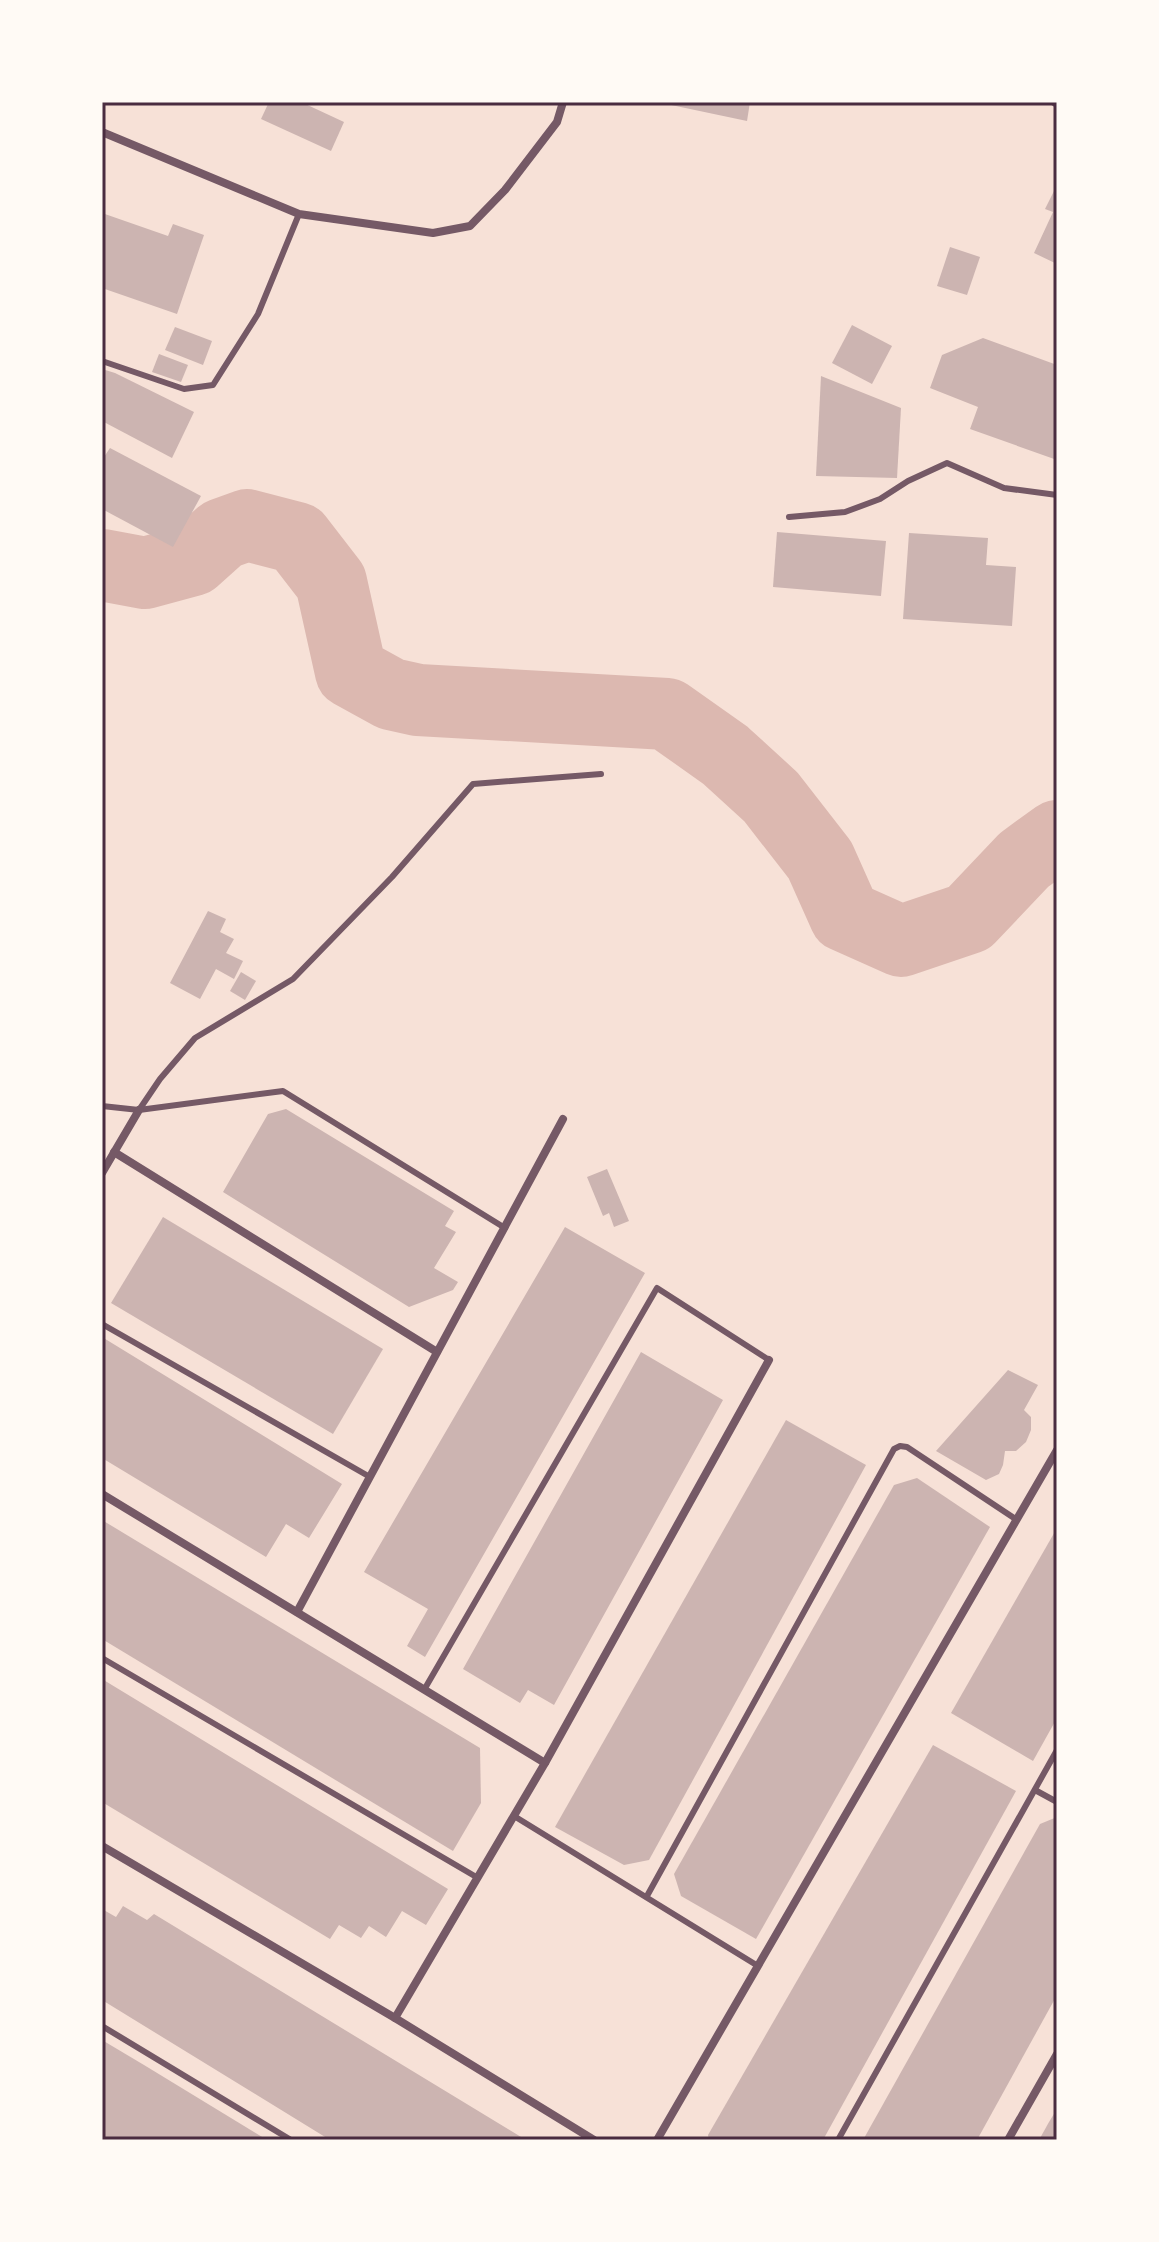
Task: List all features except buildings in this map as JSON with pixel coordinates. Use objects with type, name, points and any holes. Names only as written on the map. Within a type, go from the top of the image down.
[{"type":"street","points":[[102,132],[299,214],[433,233],[470,226],[505,190],[557,122],[563,102]]},
{"type":"street","points":[[102,1173],[139,1110]]},
{"type":"street","points":[[297,1612],[563,1119]]},
{"type":"street","points":[[114,1152],[437,1352]]},
{"type":"street","points":[[395,2018],[545,1763],[769,1360]]},
{"type":"street","points":[[657,2140],[1057,1450]]},
{"type":"street","points":[[102,1494],[545,1763]]},
{"type":"street","points":[[102,1846],[395,2018],[594,2140]]},
{"type":"street","points":[[1008,2140],[1057,2054]]},
{"type":"lane","points":[[102,361],[184,389],[213,385],[258,314],[299,214]]},
{"type":"lane","points":[[789,517],[845,512],[880,499],[908,481],[947,463],[1004,488],[1057,495]]},
{"type":"lane","points":[[139,1110],[160,1079],[195,1038],[293,979],[392,877],[473,784],[601,774]]},
{"type":"lane","points":[[102,1106],[139,1110],[283,1091],[505,1228]]},
{"type":"lane","points":[[424,1690],[657,1288],[769,1360]]},
{"type":"lane","points":[[102,1324],[370,1477]]},
{"type":"lane","points":[[647,1896],[894,1449],[907,1447],[1017,1520]]},
{"type":"lane","points":[[102,1658],[478,1878]]},
{"type":"lane","points":[[838,2140],[1057,1750]]},
{"type":"lane","points":[[1035,1790],[1057,1802]]},
{"type":"lane","points":[[514,1816],[758,1966]]},
{"type":"lane","points":[[102,2026],[291,2140]]},
{"type":"waterway","points":[[102,565],[145,573],[193,560],[222,534],[247,525],[297,538],[331,582],[351,672],[391,694],[418,700],[667,714],[725,755],[771,797],[820,860],[845,916],[901,941],[969,918],[1024,860],[1057,836]]}]
